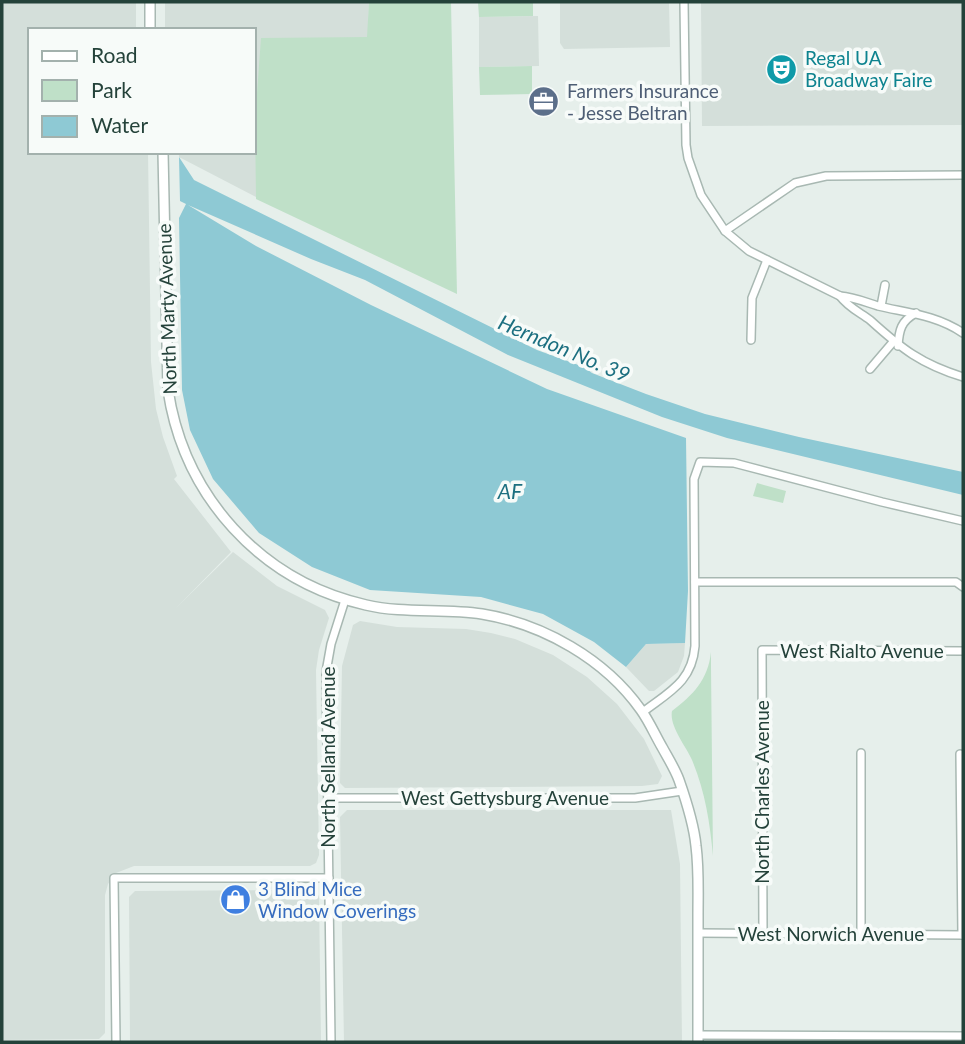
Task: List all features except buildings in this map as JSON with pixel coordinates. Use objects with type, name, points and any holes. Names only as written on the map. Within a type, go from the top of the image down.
[{"type":"street","points":[[150,2],[150,28]]},
{"type":"street","points":[[684,2],[688,158],[701,195],[725,232],[749,251],[840,296],[917,313],[943,322],[963,333]]},
{"type":"street","name":"North Marty Avenue","points":[[163,154],[166,368],[171,411],[184,453],[211,502],[248,545],[296,579],[345,600],[389,609],[482,614],[527,626],[568,645],[613,678],[643,712],[678,778],[696,845],[698,1039]]},
{"type":"street","points":[[725,232],[795,183],[826,176],[963,175]]},
{"type":"street","points":[[751,340],[752,298],[767,260]]},
{"type":"street","points":[[881,306],[885,285]]},
{"type":"street","points":[[840,296],[847,305],[867,318],[895,344],[923,362],[963,377]]},
{"type":"street","points":[[870,369],[895,344],[905,320],[917,313]]},
{"type":"street","points":[[643,712],[681,682],[693,664],[694,479],[701,463],[734,463],[963,521]]},
{"type":"street","points":[[695,582],[956,582],[963,587]]},
{"type":"street","name":"North Selland Avenue","points":[[331,1042],[326,672],[331,644],[345,600]]},
{"type":"street","name":"West Rialto Avenue","points":[[762,650],[963,651]]},
{"type":"street","name":"North Charles Avenue","points":[[762,650],[763,934]]},
{"type":"street","points":[[861,753],[861,934]]},
{"type":"street","points":[[960,754],[962,935]]},
{"type":"street","name":"West Gettysburg Avenue","points":[[328,798],[635,798],[682,792]]},
{"type":"street","points":[[116,1042],[114,878],[329,878]]},
{"type":"street","name":"West Norwich Avenue","points":[[698,933],[962,935]]},
{"type":"street","points":[[698,1039],[963,1036]]},
{"type":"shaded area","points":[[2,2],[136,2],[136,28],[28,28],[28,154],[148,154],[151,362],[156,409],[177,476],[174,479],[231,552],[176,608],[233,552],[277,586],[325,610],[329,618],[316,670],[319,855],[316,863],[310,866],[134,866],[116,873],[108,884],[105,895],[105,1033],[99,1039],[2,1040]]},
{"type":"shaded area","points":[[165,2],[369,2],[368,37],[256,197],[179,157],[179,154],[256,154],[256,28],[165,28]]},
{"type":"shaded area","points":[[560,2],[669,2],[670,47],[564,49],[560,43]]},
{"type":"shaded area","points":[[701,2],[963,2],[963,125],[702,126]]},
{"type":"shaded area","points":[[538,16],[539,66],[479,67],[479,17]]},
{"type":"shaded area","points":[[360,621],[397,627],[466,629],[491,633],[515,639],[553,655],[587,677],[617,704],[644,739],[662,776],[658,784],[345,788],[340,783],[342,666],[353,625]]},
{"type":"shaded area","points":[[685,643],[678,672],[654,691],[649,691],[626,667],[646,644]]},
{"type":"shaded area","points":[[347,810],[671,810],[680,864],[682,1042],[344,1042],[340,817]]},
{"type":"shaded area","points":[[313,890],[319,896],[321,1042],[130,1042],[129,897],[135,891]]},
{"type":"green space","points":[[369,2],[451,2],[457,294],[256,199],[256,107],[261,38],[367,37]]},
{"type":"green space","points":[[478,2],[533,2],[533,16],[479,17]]},
{"type":"green space","points":[[532,66],[532,94],[480,95],[479,67]]},
{"type":"green space","points":[[757,483],[786,491],[783,503],[753,496]]},
{"type":"green space","points":[[711,652],[713,856],[700,783],[672,717],[672,711],[693,693],[703,679]]},
{"type":"water","name":"AF","points":[[179,157],[194,180],[537,350],[646,394],[705,414],[963,472],[963,495],[727,438],[662,417],[508,355],[365,280],[188,205],[256,246],[371,305],[547,389],[686,438],[688,591],[685,643],[646,644],[626,667],[594,642],[543,614],[481,597],[370,590],[312,567],[259,533],[213,479],[190,430],[182,390],[179,218],[186,204],[180,201]]},
{"type":"place","name":"Regal UA Broadway Faire","points":[[782,69]]},
{"type":"place","name":"Farmers Insurance - Jesse Beltran","points":[[544,102]]},
{"type":"place","name":"3 Blind Mice Window Coverings","points":[[235,900]]},
{"type":"water label","name":"Herndon No. 39","points":[[564,349]]}]
